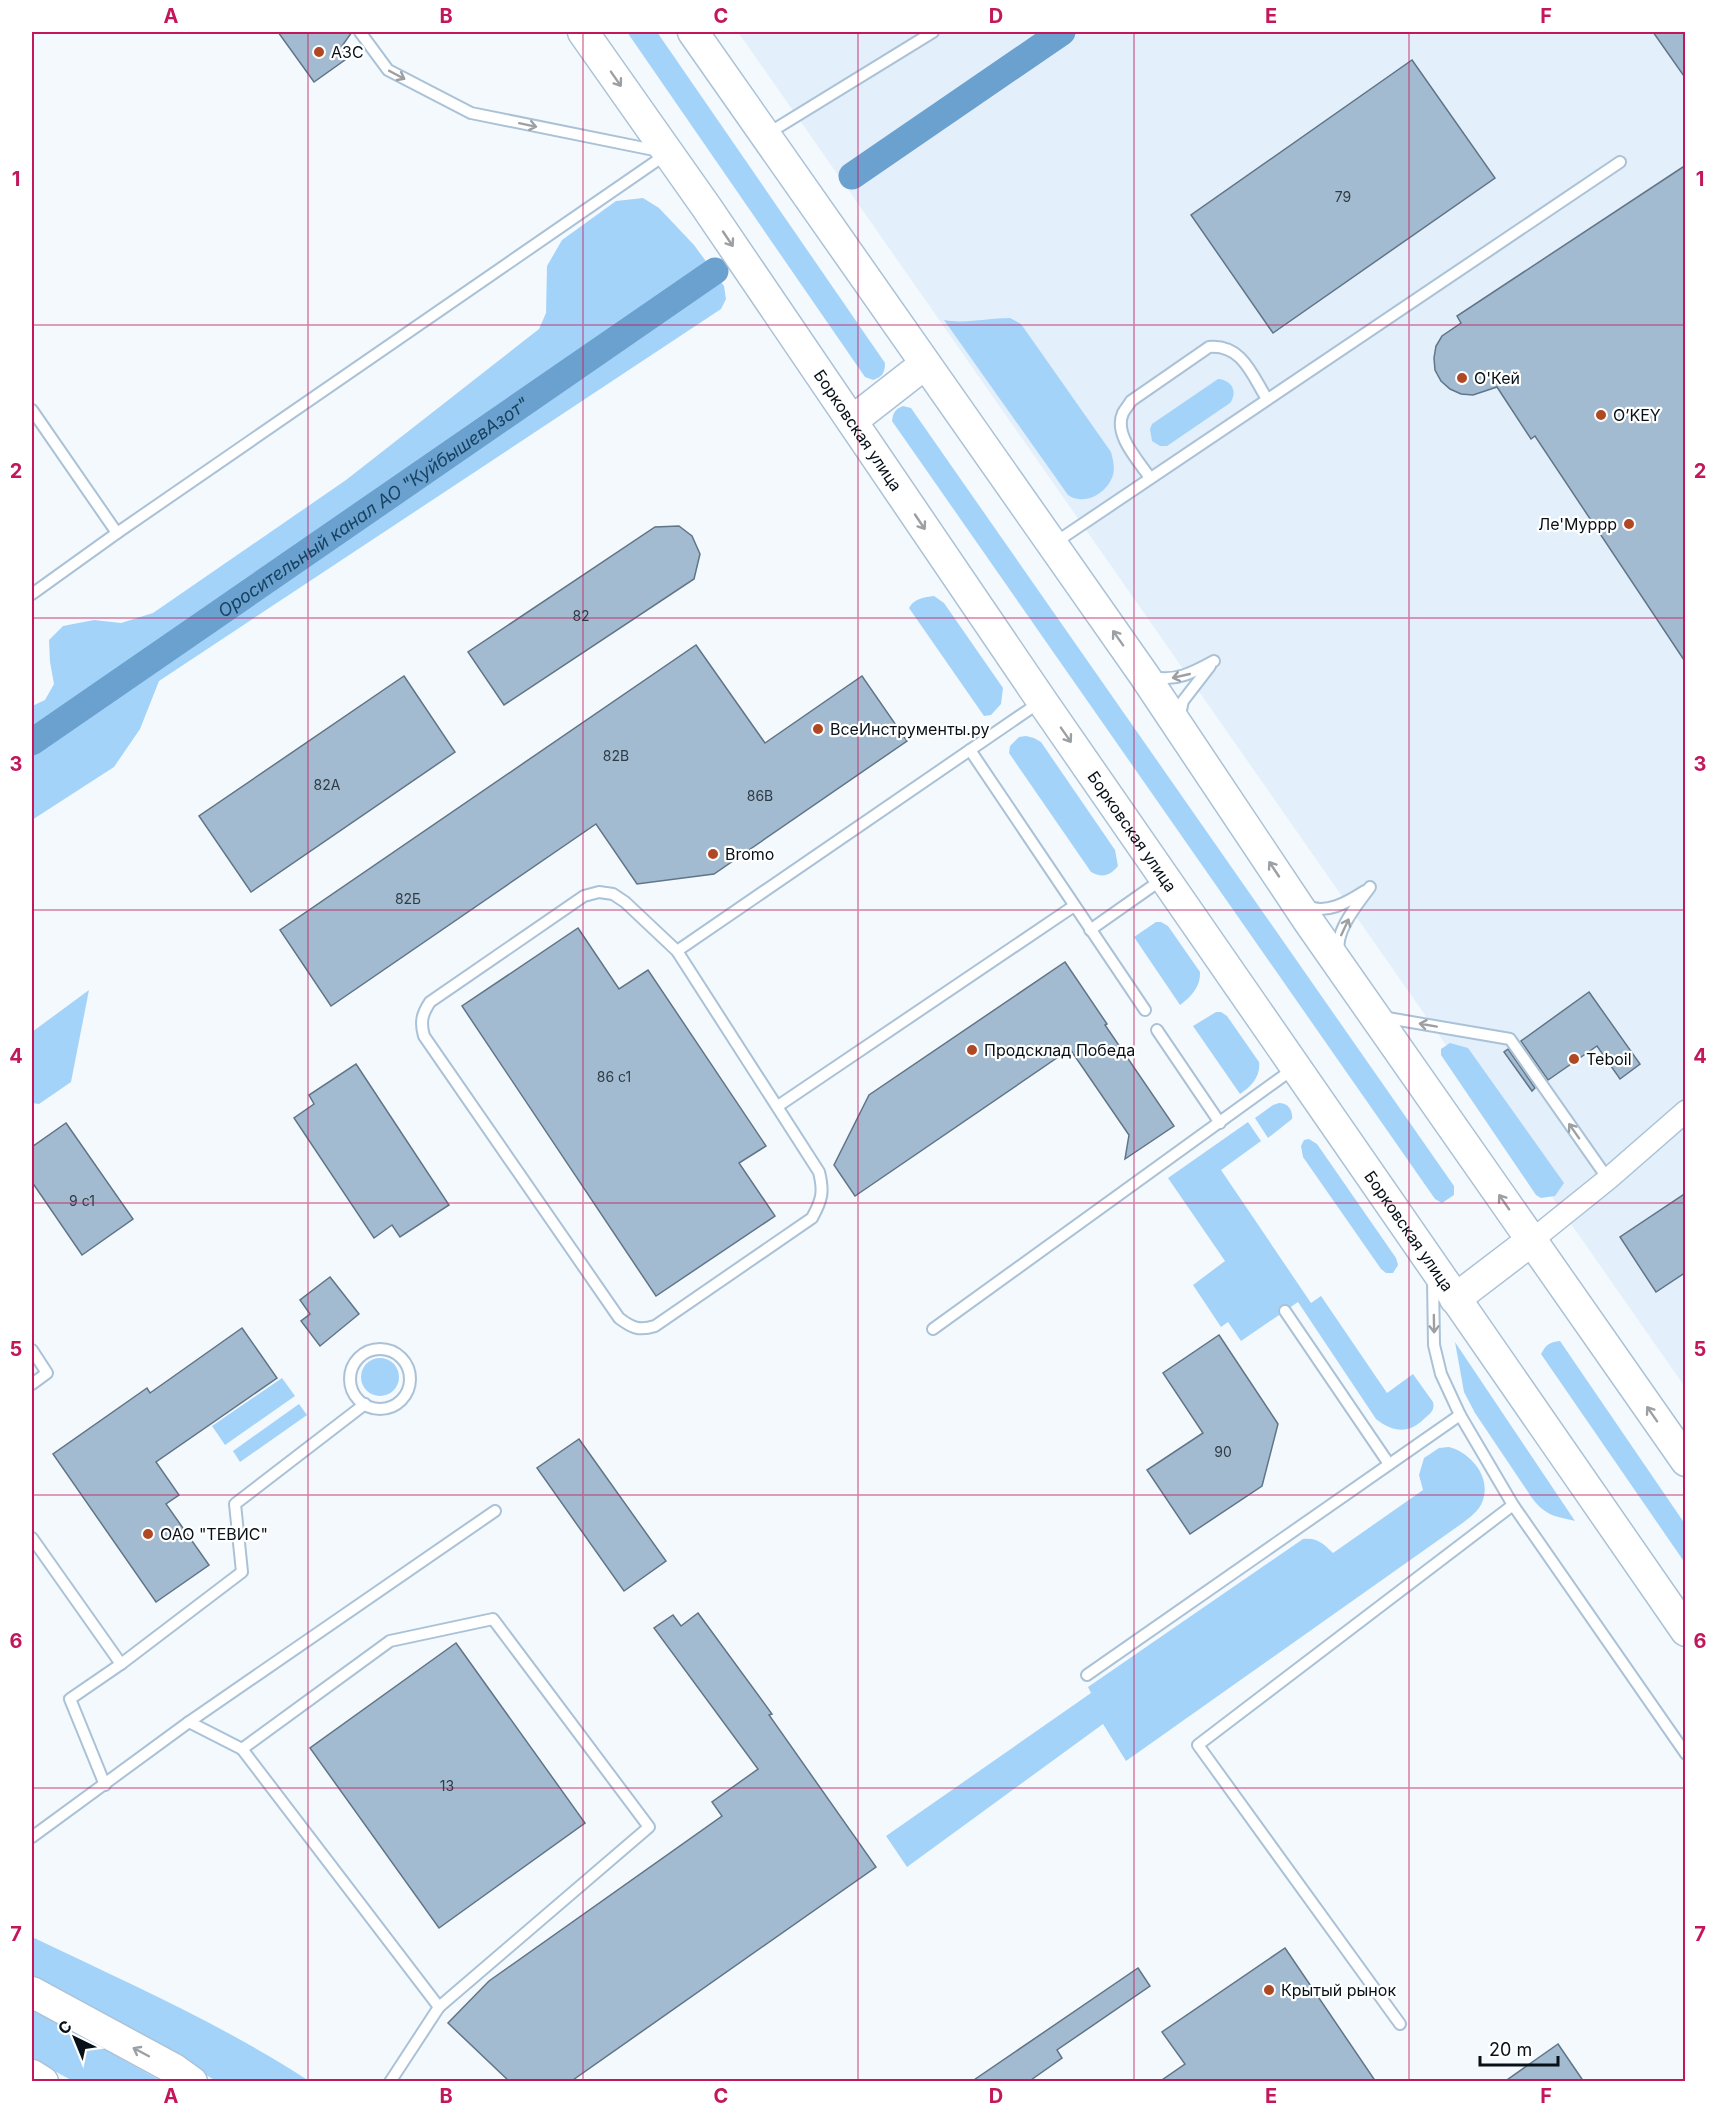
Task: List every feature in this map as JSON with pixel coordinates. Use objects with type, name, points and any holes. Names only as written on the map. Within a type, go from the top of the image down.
[{"type":"main road","name":"Борковская улица","points":[[583,32],[852,420],[1042,701],[1686,1631]]},
{"type":"main road","points":[[693,32],[1144,675],[1374,1016],[1686,1461]]},
{"type":"main road","points":[[852,420],[925,364]]},
{"type":"main road","points":[[1455,1299],[1531,1240]]},
{"type":"main road","points":[[32,1992],[174,2069],[192,2082]]},
{"type":"main road","points":[[32,2075],[43,2082]]},
{"type":"street","points":[[1531,1240],[1608,1179],[1686,1111]]},
{"type":"lane","points":[[360,32],[388,70],[471,113],[668,153]]},
{"type":"lane","points":[[765,135],[933,32]]},
{"type":"lane","points":[[32,594],[668,153]]},
{"type":"lane","points":[[1052,544],[1620,162]]},
{"type":"lane","points":[[1150,478],[1123,436],[1120,424],[1123,414],[1131,401],[1209,347],[1220,346],[1231,349],[1240,356],[1268,399]]},
{"type":"lane","points":[[32,410],[117,533]]},
{"type":"lane","points":[[1144,675],[1165,680],[1190,674],[1214,661],[1184,701],[1177,724]]},
{"type":"lane","points":[[677,951],[1042,701]]},
{"type":"lane","points":[[970,750],[1145,1010]]},
{"type":"lane","points":[[1090,930],[1165,878]]},
{"type":"lane","points":[[1293,898],[1310,908],[1326,909],[1346,903],[1370,887],[1342,930],[1338,948],[1344,972]]},
{"type":"lane","points":[[599,892],[613,894],[625,902],[677,951],[778,1106],[819,1172],[823,1190],[819,1206],[812,1218],[655,1326],[642,1330],[630,1326],[619,1318],[424,1036],[421,1025],[423,1013],[430,1002],[584,896],[599,892]]},
{"type":"lane","points":[[778,1106],[1074,906]]},
{"type":"lane","points":[[1374,1016],[1510,1040],[1608,1179]]},
{"type":"lane","points":[[1157,1030],[1220,1123]]},
{"type":"lane","points":[[933,1329],[1296,1067]]},
{"type":"lane","points":[[1432,1265],[1434,1345],[1441,1374],[1460,1415],[1513,1505],[1686,1754]]},
{"type":"lane","points":[[1285,1311],[1389,1464]]},
{"type":"lane","points":[[379,1348],[391,1350],[398,1354],[408,1367],[410,1377],[406,1394],[400,1402],[391,1407],[375,1409],[365,1404],[359,1401],[353,1392],[350,1380],[355,1362],[368,1351],[379,1348]]},
{"type":"lane","points":[[32,1350],[47,1373],[32,1384]]},
{"type":"lane","points":[[105,1785],[70,1699],[121,1664],[242,1572],[235,1504],[365,1404]]},
{"type":"lane","points":[[1087,1675],[1460,1415]]},
{"type":"lane","points":[[1400,2024],[1198,1745],[1513,1505]]},
{"type":"lane","points":[[32,1838],[189,1722],[495,1511]]},
{"type":"lane","points":[[32,1538],[121,1664]]},
{"type":"lane","points":[[242,1749],[390,1641],[493,1619],[649,1827],[439,2007],[390,2082]]},
{"type":"lane","points":[[189,1722],[242,1749],[439,2007]]},
{"type":"shaded area","points":[[627,32],[657,32],[885,363],[884,372],[879,377],[873,380],[865,377]]},
{"type":"shaded area","points":[[738,32],[1685,32],[1685,1387]]},
{"type":"shaded area","points":[[643,198],[659,208],[694,245],[724,286],[726,299],[721,309],[159,681],[140,729],[114,767],[32,820],[32,706],[45,700],[54,684],[49,640],[63,626],[94,620],[121,623],[153,613],[346,480],[539,329],[546,313],[547,266],[562,240],[616,201]]},
{"type":"shaded area","points":[[1010,318],[1021,324],[1111,452],[1114,466],[1110,482],[1100,493],[1088,499],[1068,495],[944,320]]},
{"type":"shaded area","points":[[1218,379],[1227,382],[1232,387],[1233,395],[1230,403],[1167,446],[1160,446],[1152,441],[1150,429],[1152,424]]},
{"type":"shaded area","points":[[903,406],[911,408],[1454,1186],[1454,1195],[1442,1203],[1435,1199],[892,421],[895,412]]},
{"type":"shaded area","points":[[934,596],[944,603],[1003,688],[1001,704],[991,715],[984,716],[909,608],[916,601]]},
{"type":"shaded area","points":[[1026,736],[1041,742],[1115,850],[1118,866],[1112,872],[1099,875],[1091,872],[1009,753],[1010,746],[1019,737]]},
{"type":"shaded area","points":[[1156,922],[1168,926],[1200,972],[1199,982],[1194,991],[1180,1005],[1134,937]]},
{"type":"shaded area","points":[[89,990],[71,1082],[39,1104],[32,1103],[32,1032]]},
{"type":"shaded area","points":[[1216,1012],[1227,1016],[1259,1062],[1254,1081],[1240,1094],[1193,1026]]},
{"type":"shaded area","points":[[1450,1043],[1468,1048],[1564,1183],[1555,1196],[1541,1198],[1536,1195],[1441,1055],[1441,1049]]},
{"type":"shaded area","points":[[1279,1103],[1289,1108],[1292,1119],[1268,1138],[1255,1118]]},
{"type":"shaded area","points":[[1248,1122],[1261,1141],[1221,1170],[1311,1303],[1321,1296],[1387,1393],[1413,1374],[1433,1402],[1433,1409],[1413,1427],[1395,1429],[1376,1419],[1298,1302],[1241,1341],[1228,1322],[1221,1327],[1193,1285],[1225,1261],[1168,1178]]},
{"type":"shaded area","points":[[1309,1139],[1317,1144],[1396,1258],[1398,1265],[1393,1273],[1386,1273],[1381,1269],[1303,1157],[1301,1146],[1304,1140]]},
{"type":"shaded area","points":[[1560,1341],[1685,1524],[1685,1563],[1541,1354],[1548,1344]]},
{"type":"shaded area","points":[[1455,1342],[1575,1521],[1551,1514],[1537,1504],[1475,1413],[1464,1392]]},
{"type":"shaded area","points":[[380,1358],[393,1364],[399,1377],[393,1390],[380,1396],[367,1390],[361,1377],[367,1364]]},
{"type":"shaded area","points":[[282,1378],[295,1396],[225,1445],[212,1426]]},
{"type":"shaded area","points":[[299,1404],[307,1415],[240,1462],[233,1451]]},
{"type":"shaded area","points":[[1449,1447],[1464,1454],[1476,1465],[1485,1488],[1479,1508],[1464,1522],[1126,1761],[1103,1724],[907,1867],[886,1836],[1091,1693],[1088,1687],[1303,1539],[1316,1540],[1333,1553],[1423,1490],[1419,1475],[1424,1458],[1439,1448]]},
{"type":"shaded area","points":[[32,1937],[208,2022],[309,2081],[216,2081],[151,2041],[32,1975]]},
{"type":"shaded area","points":[[32,2009],[161,2081],[73,2081],[32,2059]]},
{"type":"building","name":"АЗС","points":[[278,32],[352,32],[342,46],[349,57],[314,82]]},
{"type":"building","points":[[1653,32],[1686,32],[1686,79]]},
{"type":"building","points":[[1412,60],[1495,178],[1273,333],[1191,215]]},
{"type":"building","name":"O’KEY","points":[[1686,165],[1686,663],[1535,436],[1531,439],[1497,387],[1473,395],[1461,394],[1450,389],[1441,381],[1435,370],[1434,358],[1436,346],[1442,336],[1461,323],[1457,316]]},
{"type":"building","points":[[679,526],[692,536],[700,554],[694,579],[504,705],[468,652],[655,527]]},
{"type":"building","points":[[696,645],[765,743],[862,676],[907,741],[714,874],[637,884],[596,824],[331,1006],[280,930]]},
{"type":"building","points":[[404,676],[455,752],[251,892],[199,816]]},
{"type":"building","points":[[578,928],[619,989],[648,970],[766,1146],[739,1163],[775,1216],[656,1296],[462,1006]]},
{"type":"building","points":[[1065,962],[1174,1126],[1125,1159],[1129,1135],[1070,1049],[855,1196],[834,1165],[869,1095]]},
{"type":"building","points":[[1589,992],[1640,1064],[1620,1079],[1597,1046],[1548,1080],[1521,1041]]},
{"type":"building","points":[[1508,1049],[1535,1088],[1532,1091],[1504,1052]]},
{"type":"building","points":[[356,1064],[449,1205],[400,1237],[392,1225],[374,1238],[294,1118],[314,1104],[309,1095]]},
{"type":"building","points":[[66,1123],[133,1219],[82,1255],[32,1182],[32,1147]]},
{"type":"building","points":[[1686,1193],[1686,1272],[1656,1292],[1620,1237]]},
{"type":"building","points":[[330,1277],[359,1314],[320,1346],[301,1321],[310,1314],[300,1300]]},
{"type":"building","points":[[242,1328],[277,1378],[156,1462],[179,1495],[166,1504],[209,1565],[156,1602],[53,1454],[147,1388],[150,1393]]},
{"type":"building","points":[[1219,1335],[1278,1424],[1262,1486],[1190,1534],[1147,1470],[1203,1433],[1163,1373]]},
{"type":"building","points":[[579,1439],[666,1561],[624,1591],[537,1468]]},
{"type":"building","points":[[698,1613],[772,1714],[769,1715],[876,1867],[570,2082],[510,2082],[448,2023],[489,1981],[722,1816],[712,1802],[758,1769],[654,1628],[673,1615],[681,1626]]},
{"type":"building","points":[[456,1643],[585,1823],[439,1928],[310,1748]]},
{"type":"building","name":"Крытый рынок","points":[[1285,1948],[1376,2082],[1159,2082],[1185,2064],[1162,2032]]},
{"type":"building","points":[[1138,1968],[1150,1986],[1057,2050],[1062,2058],[1028,2082],[971,2082]]},
{"type":"building","points":[[1558,2044],[1584,2082],[1504,2082]]},
{"type":"waterway","name":"Оросительный канал АО \"КуйбышевАзот\"","points":[[852,176],[1062,32]]},
{"type":"waterway","name":"Оросительный канал АО \"КуйбышевАзот\"","points":[[32,742],[715,271]]},
{"type":"place","name":"АЗС","points":[[319,52]]},
{"type":"place","name":"О'Кей","points":[[1462,378]]},
{"type":"place","name":"O’KEY","points":[[1601,415]]},
{"type":"place","name":"Ле'Муррр","points":[[1629,524]]},
{"type":"place","name":"ВсеИнструменты.ру","points":[[818,729]]},
{"type":"place","name":"Bromo","points":[[713,854]]},
{"type":"place","name":"Продсклад Победа","points":[[972,1050]]},
{"type":"place","name":"Teboil","points":[[1574,1059]]},
{"type":"place","name":"ОАО \"ТЕВИС\"","points":[[148,1534]]},
{"type":"place","name":"Крытый рынок","points":[[1269,1990]]}]
